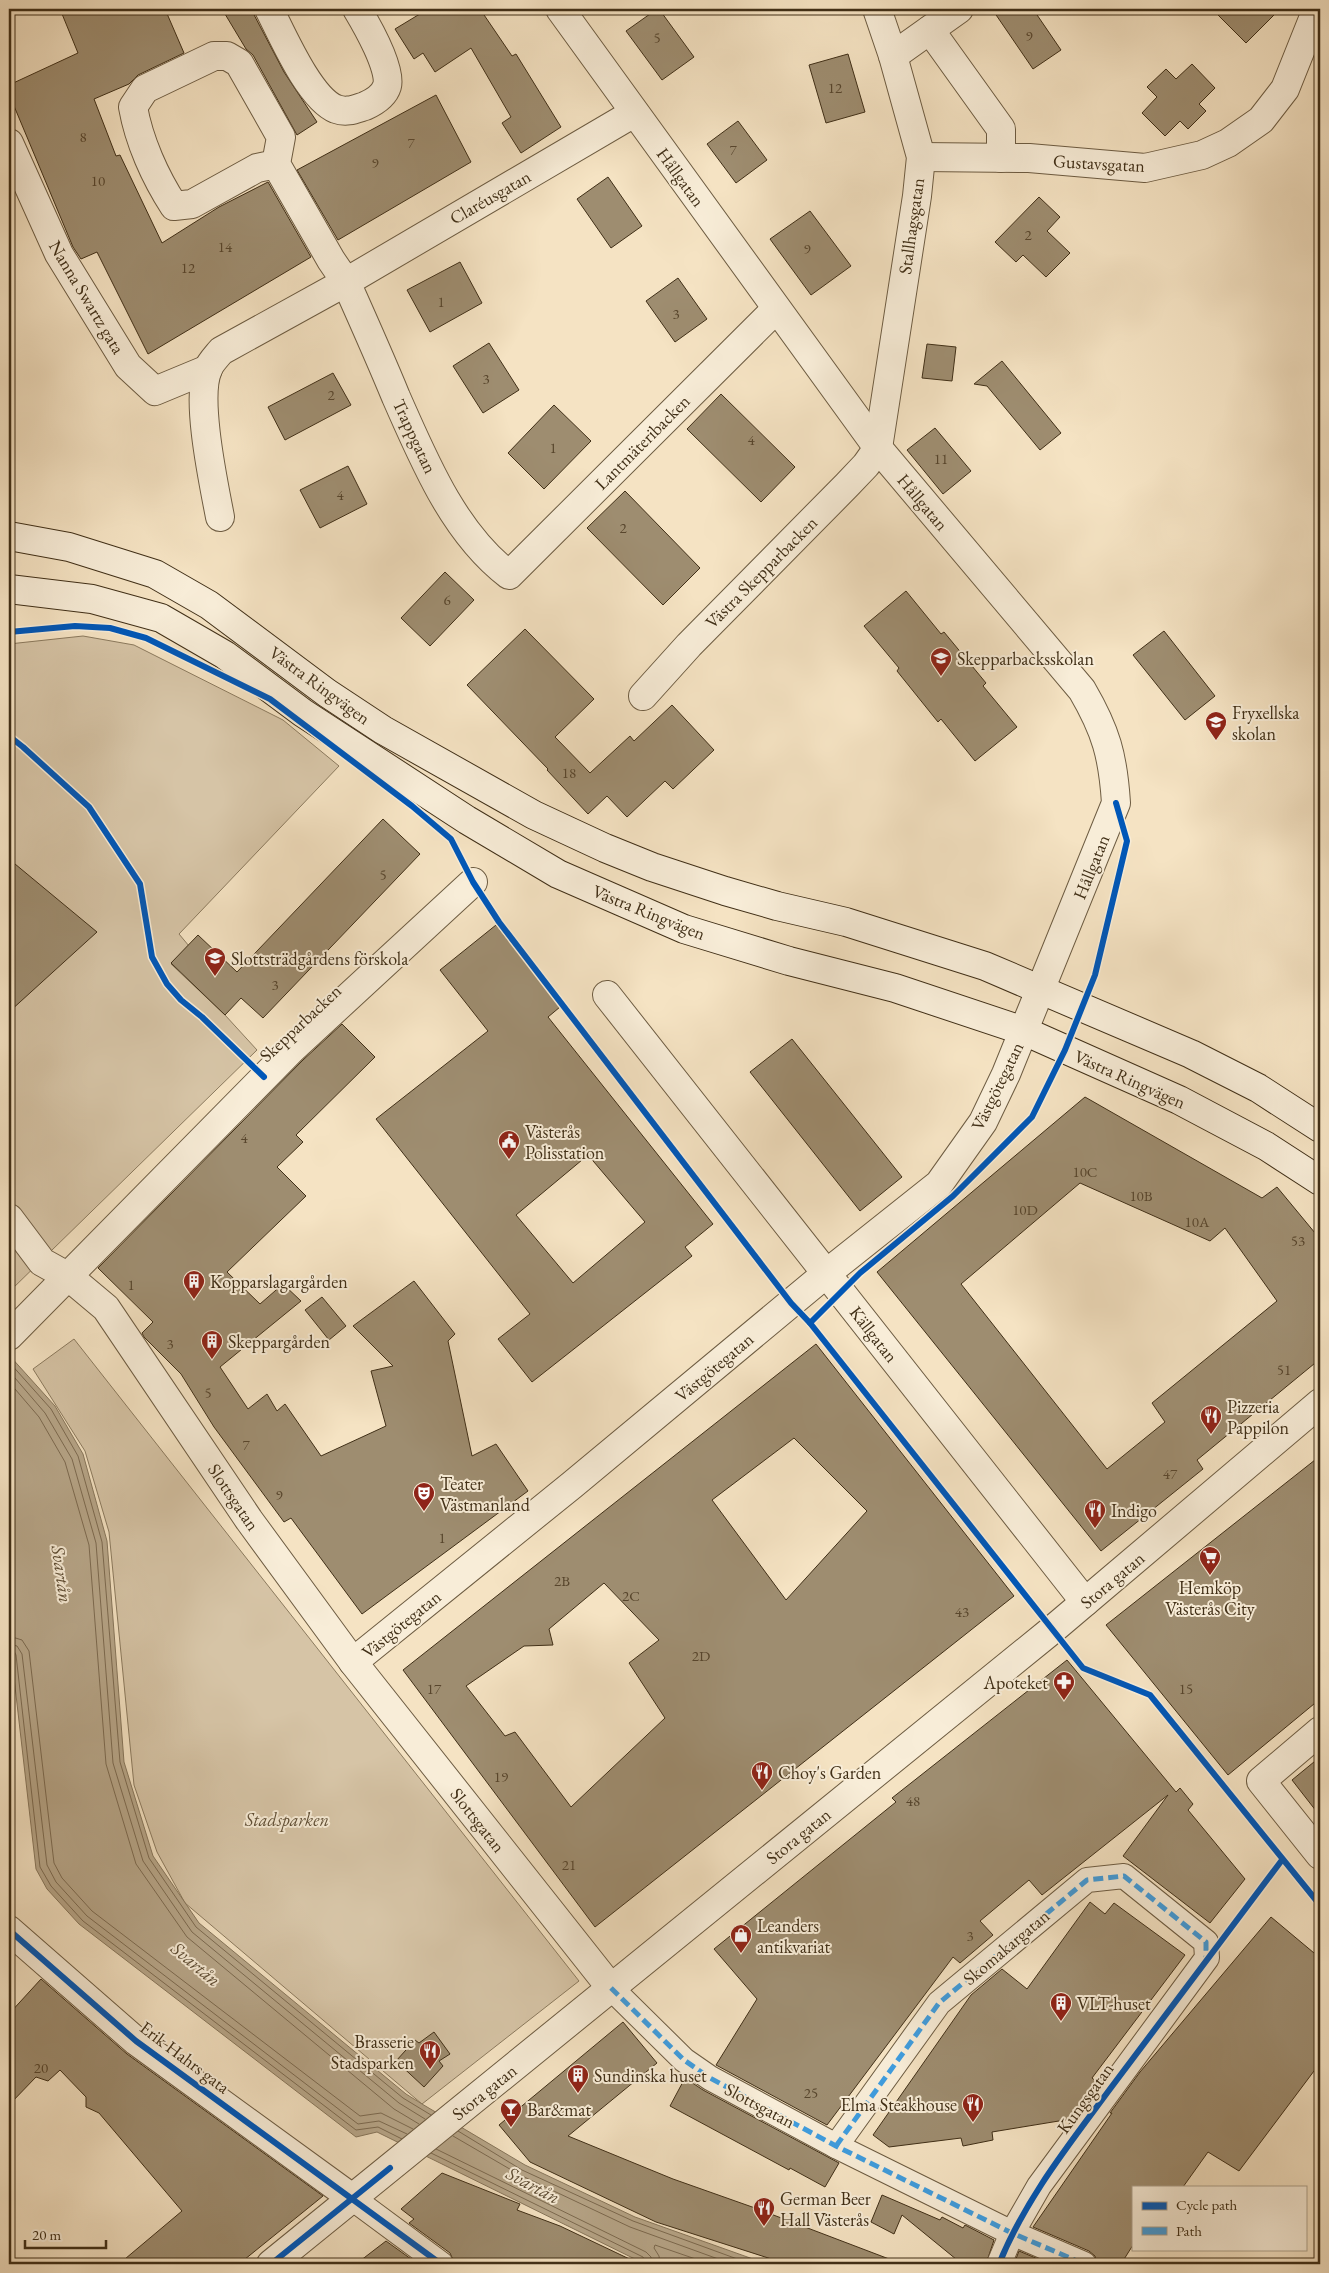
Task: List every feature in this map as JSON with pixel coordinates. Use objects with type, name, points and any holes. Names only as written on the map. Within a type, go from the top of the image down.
[{"type":"street","points":[[269,9],[297,62],[317,93],[335,109],[350,111],[373,103],[383,94],[388,85],[382,56],[357,9]]},
{"type":"street","name":"Hållgatan","points":[[560,9],[878,448],[1082,690],[1096,714],[1114,767],[1116,803],[1024,1031]]},
{"type":"street","name":"Stallhagsgatan","points":[[877,9],[893,56],[921,157],[917,196],[890,358],[878,448]]},
{"type":"street","points":[[893,56],[959,9]]},
{"type":"street","name":"Gustavsgatan","points":[[921,157],[1002,158],[1145,168],[1202,155],[1228,143],[1261,120],[1285,89],[1317,9]]},
{"type":"street","points":[[930,30],[1001,129],[1002,158]]},
{"type":"street","points":[[276,164],[257,168],[192,204],[174,206],[164,190],[137,128],[133,107],[145,89],[214,56],[227,56],[238,63],[281,137],[276,164],[346,282]]},
{"type":"street","name":"Claréusgatan","points":[[220,517],[210,467],[204,398],[208,369],[222,350],[346,282],[634,113]]},
{"type":"street","name":"Nanna Swartz gata","points":[[9,143],[59,254],[128,366],[155,391],[208,369]]},
{"type":"street","name":"Trappgatan","points":[[346,282],[420,451],[455,516],[495,565],[509,575]]},
{"type":"street","name":"Lantmäteribacken","points":[[509,575],[776,309]]},
{"type":"street","name":"Västra Skepparbacken","points":[[643,696],[689,646],[853,479],[878,448]]},
{"type":"street","name":"Västra Ringvägen","points":[[9,536],[69,548],[155,574],[209,605],[327,693],[383,730],[504,800],[605,848],[652,867],[725,891],[777,906],[846,922],[985,966],[1042,988],[1137,1032],[1191,1054],[1258,1088],[1320,1128]]},
{"type":"street","name":"Västra Ringvägen","points":[[9,589],[92,599],[161,618],[225,655],[303,713],[467,820],[558,874],[684,929],[789,961],[895,988],[1024,1031],[1179,1100],[1266,1146],[1320,1181]]},
{"type":"street","name":"Skepparbacken","points":[[9,1336],[292,1049],[473,882]]},
{"type":"street","name":"Källgatan","points":[[607,995],[1085,1602]]},
{"type":"street","name":"Västgötegatan","points":[[353,1662],[580,1479],[827,1273],[939,1184],[983,1122],[1024,1031]]},
{"type":"street","points":[[1293,1164],[1306,1155],[1320,1164]]},
{"type":"street","name":"Slottsgatan","points":[[9,1218],[42,1262],[69,1277],[106,1308],[249,1520],[353,1662],[611,1988],[684,2060],[710,2078],[836,2146],[1012,2232],[1084,2264]]},
{"type":"street","name":"Stora gatan","points":[[271,2264],[1085,1602],[1320,1403]]},
{"type":"street","points":[[1315,1849],[1261,1782],[1320,1731]]},
{"type":"street","name":"Skomakargatan","points":[[836,2146],[939,2003],[1087,1880],[1124,1876],[1206,1942],[1207,1958]]},
{"type":"street","name":"Erik Hahrs gata","points":[[9,1930],[136,2041],[352,2198]]},
{"type":"street","name":"Kungsgatan","points":[[999,2264],[1012,2232],[1039,2186],[1207,1958]]},
{"type":"street","points":[[352,2198],[441,2264]]},
{"type":"green space","points":[[83,636],[134,645],[283,720],[339,766],[179,934],[189,946],[171,964],[225,1015],[257,1050],[9,1292],[9,644]]},
{"type":"green space","name":"Stadsparken","points":[[74,1339],[579,1981],[422,2104],[185,1903],[157,1852],[134,1785],[109,1532],[85,1451],[33,1369]]},
{"type":"water","name":"Svartån","points":[[9,1355],[55,1406],[83,1454],[107,1541],[124,1762],[153,1856],[199,1923],[406,2094],[422,2104],[525,2165],[635,2217],[767,2264],[645,2264],[377,2132],[356,2137],[79,1924],[47,1889],[36,1869],[9,1634]]},
{"type":"building","points":[[60,9],[165,9],[184,53],[138,75],[129,84],[94,99],[116,156],[120,155],[162,243],[219,207],[268,182],[311,257],[148,354],[97,252],[81,259],[73,247],[9,94],[9,85],[78,53]]},
{"type":"building","points":[[222,9],[251,9],[284,72],[317,122],[297,135],[253,55],[246,49]]},
{"type":"building","points":[[428,9],[480,9],[512,56],[516,54],[561,127],[521,153],[502,123],[511,117],[471,48],[435,72],[423,53],[414,59],[395,29]]},
{"type":"building","points":[[659,9],[694,57],[662,80],[626,31]]},
{"type":"building","points":[[992,9],[1033,9],[1061,50],[1033,69]]},
{"type":"building","points":[[1212,9],[1280,9],[1246,43]]},
{"type":"building","points":[[848,54],[865,112],[826,123],[809,65]]},
{"type":"building","points":[[1192,64],[1215,88],[1199,104],[1206,111],[1188,129],[1180,121],[1165,136],[1142,113],[1157,97],[1147,87],[1166,69],[1176,79]]},
{"type":"building","points":[[436,95],[471,162],[338,240],[297,170]]},
{"type":"building","points":[[738,121],[767,160],[736,183],[707,144]]},
{"type":"building","points":[[608,177],[642,226],[611,248],[577,199]]},
{"type":"building","points":[[1039,197],[1060,217],[1047,231],[1070,253],[1046,277],[1023,255],[1016,262],[995,242]]},
{"type":"building","points":[[810,211],[851,266],[811,295],[770,239]]},
{"type":"building","points":[[460,262],[482,303],[430,332],[407,290]]},
{"type":"building","points":[[678,278],[707,319],[675,342],[646,301]]},
{"type":"building","points":[[489,343],[519,390],[483,413],[453,366]]},
{"type":"building","points":[[927,344],[956,347],[952,381],[922,378]]},
{"type":"building","points":[[1002,361],[1061,433],[1040,450],[987,386],[974,384]]},
{"type":"building","points":[[333,373],[351,405],[285,440],[268,407]]},
{"type":"building","points":[[721,394],[795,467],[761,502],[687,429]]},
{"type":"building","points":[[554,405],[591,441],[544,489],[508,453]]},
{"type":"building","points":[[935,428],[971,471],[943,494],[907,450]]},
{"type":"building","points":[[348,466],[367,504],[320,528],[300,490]]},
{"type":"building","points":[[625,491],[700,568],[663,605],[587,528]]},
{"type":"building","points":[[445,572],[474,600],[430,646],[401,618]]},
{"type":"building","name":"Skepparbacksskolan","points":[[906,591],[941,634],[944,632],[986,683],[983,686],[1017,727],[975,761],[941,719],[938,722],[897,671],[899,668],[864,626]]},
{"type":"building","points":[[525,629],[594,699],[555,737],[590,773],[630,736],[634,741],[672,705],[714,750],[673,789],[665,781],[627,817],[607,796],[588,814],[548,769],[467,685]]},
{"type":"building","points":[[1164,631],[1215,696],[1185,720],[1133,655]]},
{"type":"building","points":[[383,819],[420,854],[263,1018],[241,998],[225,1015],[171,963],[198,935],[237,972]]},
{"type":"building","points":[[9,859],[97,932],[9,1012]]},
{"type":"building","points":[[496,925],[560,1007],[548,1017],[713,1224],[685,1247],[692,1256],[532,1382],[498,1339],[530,1314],[376,1119],[488,1031],[440,970]],"holes":[[[588,1155],[645,1222],[573,1283],[516,1215]]]},
{"type":"building","points":[[342,1024],[375,1057],[296,1135],[303,1142],[277,1167],[306,1196],[227,1272],[260,1304],[283,1284],[301,1301],[220,1367],[248,1409],[267,1394],[277,1411],[285,1404],[321,1456],[386,1426],[371,1371],[393,1366],[353,1326],[414,1281],[455,1334],[448,1341],[472,1456],[496,1444],[528,1491],[362,1614],[291,1518],[284,1522],[214,1427],[181,1374],[144,1337],[142,1333],[153,1322],[98,1268],[303,1060]]},
{"type":"building","points":[[792,1039],[902,1177],[860,1211],[750,1072]]},
{"type":"building","points":[[1085,1097],[1262,1198],[1277,1187],[1320,1239],[1320,1359],[1197,1460],[1203,1469],[1101,1551],[877,1272]],"holes":[[[1080,1183],[1210,1241],[1225,1228],[1277,1301],[1152,1403],[1165,1422],[1107,1469],[961,1284]]]},
{"type":"building","points":[[322,1297],[346,1326],[329,1340],[305,1310]]},
{"type":"building","points":[[816,1344],[1014,1596],[595,1927],[403,1670]],"holes":[[[794,1438],[867,1511],[786,1600],[712,1500]],[[604,1583],[659,1640],[629,1663],[665,1718],[571,1807],[515,1732],[505,1736],[466,1686],[524,1646],[553,1645],[549,1629]]]},
{"type":"building","points":[[1320,1456],[1320,1699],[1228,1775],[1106,1625]]},
{"type":"building","points":[[1067,1660],[1176,1792],[1180,1788],[1193,1804],[1188,1810],[1245,1879],[1210,1923],[1123,1856],[1168,1795],[1042,1895],[1029,1880],[980,1921],[993,1935],[960,1963],[953,1957],[827,2125],[716,2065],[757,1999],[714,1949],[896,1802],[892,1798]]},
{"type":"building","points":[[1320,1757],[1320,1816],[1292,1780]]},
{"type":"building","name":"VLT-huset","points":[[1090,1902],[1105,1914],[1114,1903],[1185,1955],[1092,2078],[1098,2083],[1071,2119],[992,2132],[993,2140],[963,2146],[961,2138],[889,2147],[873,2135],[971,1995],[1002,1969],[1027,1989]]},
{"type":"building","points":[[1271,1917],[1320,1958],[1320,2063],[1239,2171],[1208,2152],[1184,2186],[1132,2186],[1132,2247],[1121,2264],[1097,2264],[1095,2256],[1089,2251],[1033,2227],[1140,2072]]},
{"type":"building","points":[[41,1979],[127,2054],[323,2196],[239,2264],[119,2264],[182,2211],[99,2113],[86,2107],[86,2097],[60,2070],[48,2081],[36,2077],[9,2105],[9,2014]]},
{"type":"building","points":[[623,2022],[657,2063],[568,2136],[673,2179],[755,2208],[897,2262],[897,2264],[787,2264],[656,2222],[530,2162],[499,2125]]},
{"type":"building","points":[[434,2032],[450,2054],[439,2061],[443,2066],[424,2087],[396,2061],[415,2040],[419,2043]]},
{"type":"building","points":[[685,2078],[703,2090],[839,2163],[825,2187],[790,2168],[789,2170],[670,2106]]},
{"type":"building","points":[[442,2173],[520,2204],[517,2210],[560,2226],[640,2264],[455,2264],[450,2253],[409,2223],[414,2219],[401,2209]]},
{"type":"building","points":[[882,2195],[940,2220],[942,2217],[963,2228],[965,2225],[994,2240],[986,2264],[962,2264],[902,2215],[894,2234],[871,2222]]},
{"type":"building","points":[[386,2241],[418,2264],[356,2264]]},
{"type":"building","points":[[1019,2251],[1050,2264],[1014,2264]]},
{"type":"marked path","points":[[836,2146],[939,2003],[1087,1880],[1124,1876],[1206,1942],[1206,1958]]},
{"type":"marked path","points":[[611,1988],[684,2060],[710,2078],[836,2146],[1012,2233],[1084,2264]]},
{"type":"cycle path","points":[[9,632],[75,626],[110,628],[146,638],[270,699],[412,806],[451,839],[473,882],[499,922],[791,1303],[810,1323],[1083,1668],[1150,1695],[1320,1905]]},
{"type":"cycle path","points":[[9,736],[89,807],[140,884],[152,957],[167,984],[181,1000],[202,1017],[264,1077]]},
{"type":"cycle path","points":[[810,1323],[860,1273],[953,1196],[1032,1117],[1065,1050],[1095,975],[1127,841],[1116,803]]},
{"type":"cycle path","points":[[999,2264],[1022,2217],[1049,2173],[1282,1860]]},
{"type":"cycle path","points":[[9,1930],[136,2041],[441,2264]]},
{"type":"cycle path","points":[[271,2264],[390,2168]]},
{"type":"place","name":"Skepparbacksskolan","points":[[941,677]]},
{"type":"place","name":"Fryxellska skolan","points":[[1216,741]]},
{"type":"place","name":"Slottsträdgårdens förskola","points":[[215,977]]},
{"type":"place","name":"Västerås Polisstation","points":[[509,1160]]},
{"type":"place","name":"Kopparslagargården","points":[[194,1300]]},
{"type":"place","name":"Skeppargården","points":[[212,1360]]},
{"type":"place","name":"Pizzeria Pappilon","points":[[1211,1435]]},
{"type":"place","name":"Teater Västmanland","points":[[424,1512]]},
{"type":"place","name":"Indigo","points":[[1095,1529]]},
{"type":"place","name":"Hemköp Västerås City","points":[[1210,1576]]},
{"type":"place","name":"Apoteket","points":[[1064,1701]]},
{"type":"place","name":"Choy's Garden","points":[[762,1791]]},
{"type":"place","name":"Leanders antikvariat","points":[[741,1954]]},
{"type":"place","name":"VLT-huset","points":[[1061,2022]]},
{"type":"place","name":"Brasserie Stadsparken","points":[[430,2070]]},
{"type":"place","name":"Sundinska huset","points":[[578,2094]]},
{"type":"place","name":"Elma Steakhouse","points":[[973,2123]]},
{"type":"place","name":"Bar&mat","points":[[511,2128]]},
{"type":"place","name":"German Beer Hall Västerås","points":[[764,2227]]}]
